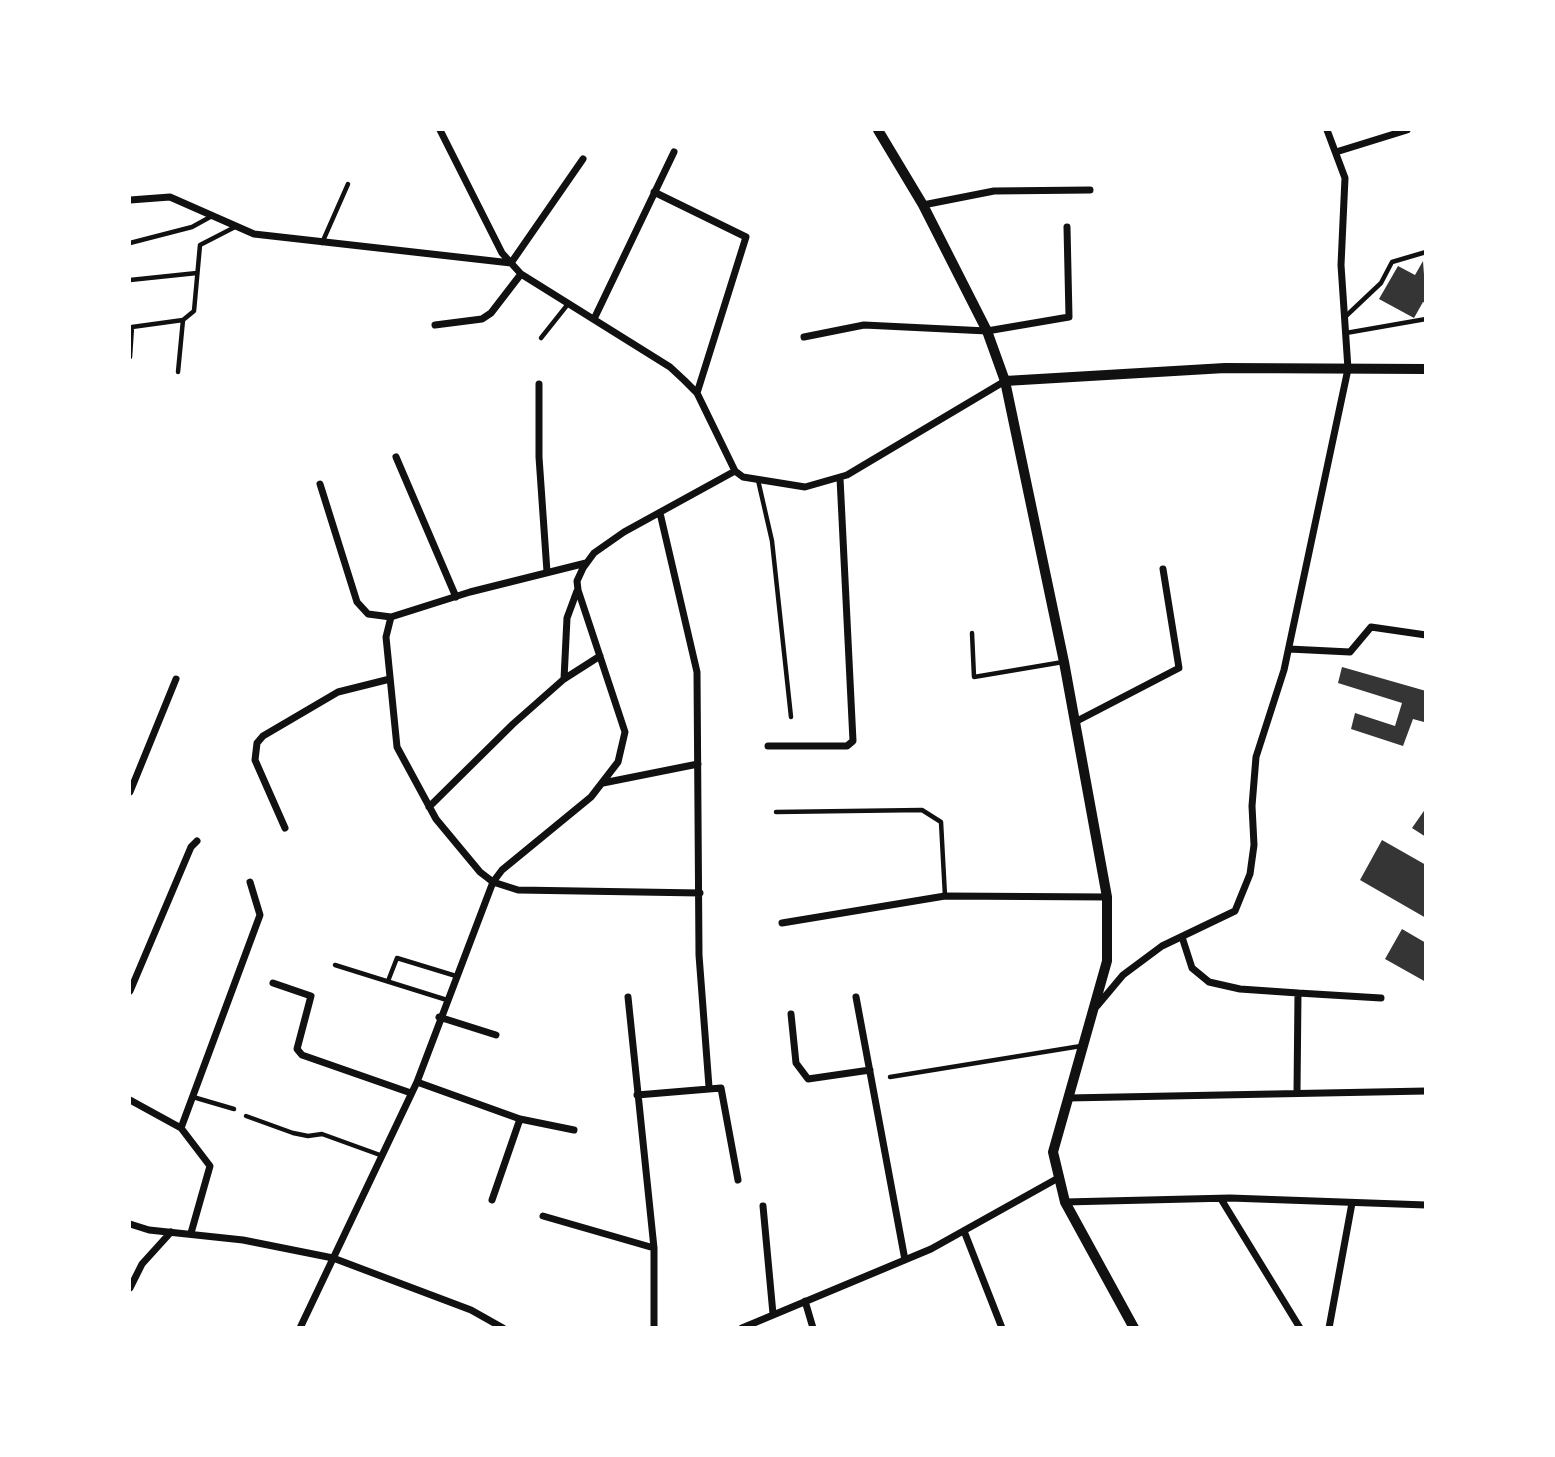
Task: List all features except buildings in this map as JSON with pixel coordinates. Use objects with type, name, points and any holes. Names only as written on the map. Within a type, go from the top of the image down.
[{"type":"street","points":[[440,130],[485,225],[511,263],[521,274],[670,367],[696,393],[735,471],[758,480],[804,487],[840,478],[968,406],[1005,382],[1224,368],[1426,369]]},
{"type":"street","points":[[877,130],[923,205],[987,331],[1005,382],[1076,722],[1107,898],[1107,961],[1053,1152],[1061,1176],[1065,1202],[1134,1328]]},
{"type":"street","points":[[1096,1006],[1123,975],[1182,937],[1235,911],[1245,891],[1254,845],[1252,806],[1256,757],[1289,649],[1348,369],[1341,265],[1345,177],[1327,130]]},
{"type":"street","points":[[1336,152],[1407,130]]},
{"type":"street","points":[[594,319],[674,152]]},
{"type":"street","points":[[511,263],[583,159]]},
{"type":"street","points":[[923,205],[994,191],[1090,190]]},
{"type":"street","points":[[654,192],[746,237],[696,393]]},
{"type":"street","points":[[130,200],[170,197],[254,234],[322,244],[511,263]]},
{"type":"street","points":[[804,337],[864,325],[987,331],[1069,317],[1067,227]]},
{"type":"street","points":[[435,325],[482,319],[491,313],[521,274]]},
{"type":"street","points":[[539,384],[538,445],[547,572]]},
{"type":"street","points":[[396,457],[456,597]]},
{"type":"street","points":[[300,1328],[417,1082],[439,1017],[493,882],[502,870],[592,797],[618,762],[625,732],[577,580],[594,553],[614,539],[735,471]]},
{"type":"street","points":[[768,746],[847,746],[853,741],[840,478]]},
{"type":"street","points":[[320,484],[357,601],[369,614],[391,617],[587,563]]},
{"type":"street","points":[[660,513],[697,672],[699,955],[709,1087]]},
{"type":"street","points":[[1076,722],[1179,668],[1163,569]]},
{"type":"street","points":[[564,679],[567,618],[578,590]]},
{"type":"street","points":[[391,617],[386,636],[397,747],[429,807],[480,872],[493,882],[518,890],[700,893]]},
{"type":"street","points":[[1289,649],[1350,652],[1371,627],[1426,635]]},
{"type":"street","points":[[429,807],[564,679],[600,656]]},
{"type":"street","points":[[130,792],[176,679]]},
{"type":"street","points":[[285,828],[255,761],[257,743],[263,736],[338,692],[390,679]]},
{"type":"street","points":[[603,783],[698,764]]},
{"type":"street","points":[[130,991],[191,847],[197,841]]},
{"type":"street","points":[[181,1128],[260,915],[250,882]]},
{"type":"street","points":[[782,923],[945,896],[1107,898]]},
{"type":"street","points":[[1182,937],[1192,968],[1209,982],[1240,989],[1381,998]]},
{"type":"street","points":[[273,983],[311,996],[297,1049],[299,1052],[411,1093]]},
{"type":"street","points":[[1297,1092],[1298,993]]},
{"type":"street","points":[[628,997],[654,1248],[654,1328]]},
{"type":"street","points":[[856,997],[905,1260]]},
{"type":"street","points":[[791,1014],[796,1063],[808,1079],[870,1070]]},
{"type":"street","points":[[439,1017],[495,1035]]},
{"type":"street","points":[[417,1082],[520,1119],[574,1130]]},
{"type":"street","points":[[637,1096],[709,1087],[721,1088],[738,1180]]},
{"type":"street","points":[[1068,1098],[1426,1091]]},
{"type":"street","points":[[130,1100],[181,1128],[210,1166],[191,1233]]},
{"type":"street","points":[[492,1200],[520,1119]]},
{"type":"street","points":[[742,1328],[905,1260],[964,1231],[1061,1176]]},
{"type":"street","points":[[1065,1202],[1221,1199],[1426,1205]]},
{"type":"street","points":[[1221,1199],[1300,1328]]},
{"type":"street","points":[[1329,1328],[1352,1203]]},
{"type":"street","points":[[762,1206],[773,1314]]},
{"type":"street","points":[[543,1216],[654,1248]]},
{"type":"street","points":[[130,1224],[333,1258],[458,1305],[503,1328]]},
{"type":"street","points":[[964,1231],[1002,1328]]},
{"type":"street","points":[[130,1288],[142,1264],[171,1232]]},
{"type":"street","points":[[805,1301],[813,1328]]},
{"type":"lane","points":[[322,244],[348,184]]},
{"type":"lane","points":[[130,243],[192,227],[212,216]]},
{"type":"lane","points":[[130,357],[132,327],[183,320],[194,311],[201,243],[235,227]]},
{"type":"lane","points":[[1345,317],[1381,283],[1392,262],[1426,252]]},
{"type":"lane","points":[[130,280],[197,273]]},
{"type":"lane","points":[[541,338],[568,303]]},
{"type":"lane","points":[[1345,333],[1426,319]]},
{"type":"lane","points":[[178,372],[183,320]]},
{"type":"lane","points":[[758,480],[772,541],[791,717]]},
{"type":"lane","points":[[972,633],[974,677],[1064,662]]},
{"type":"lane","points":[[776,813],[922,810],[941,822],[945,896]]},
{"type":"lane","points":[[388,981],[397,958],[456,976]]},
{"type":"lane","points":[[335,965],[447,1000]]},
{"type":"lane","points":[[890,1077],[1085,1045]]},
{"type":"lane","points":[[193,1097],[234,1109]]},
{"type":"lane","points":[[246,1116],[293,1133],[308,1136],[322,1134],[380,1155]]}]
